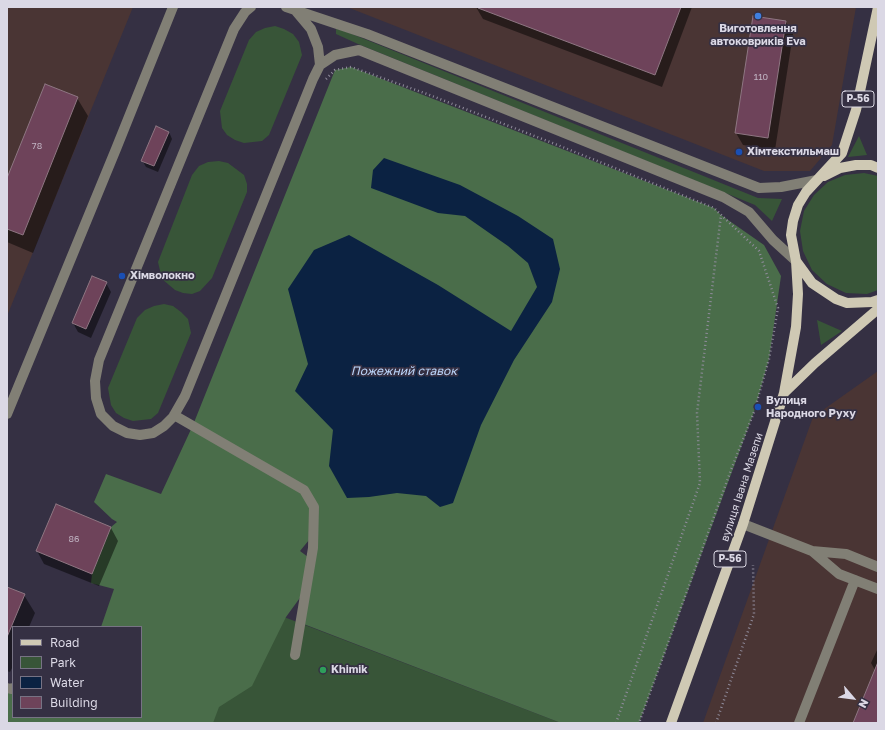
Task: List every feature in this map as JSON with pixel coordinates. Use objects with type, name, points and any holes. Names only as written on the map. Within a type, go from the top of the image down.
[{"type":"main road","name":"Р-56","points":[[796,261],[792,236],[793,221],[798,205],[806,192],[842,152],[856,110],[878,7]]},
{"type":"main road","points":[[817,180],[840,168],[856,165],[871,165],[878,168]]},
{"type":"main road","points":[[796,261],[812,283],[836,298],[847,303],[872,302],[878,300]]},
{"type":"main road","name":"вулиця Івана Мазепи","points":[[671,723],[743,524],[784,393],[796,327],[798,294],[796,261]]},
{"type":"main road","name":"вулиця Івана Мазепи","points":[[784,393],[815,363],[878,309]]},
{"type":"street","points":[[7,414],[173,7]]},
{"type":"street","points":[[251,7],[245,12],[234,28],[99,360],[96,380],[96,398],[101,414],[113,426],[127,433],[140,435],[153,433],[164,426],[174,415],[185,396],[320,65],[318,47],[311,29],[290,8]]},
{"type":"street","points":[[290,8],[367,34],[759,188],[781,187],[817,180]]},
{"type":"street","points":[[320,65],[335,55],[359,50],[724,197],[749,212],[773,240],[796,261]]},
{"type":"street","points":[[174,415],[304,490],[314,506],[313,548],[295,655]]},
{"type":"street","points":[[743,524],[812,551],[846,554],[878,567]]},
{"type":"street","points":[[812,551],[839,574],[878,589]]},
{"type":"street","points":[[799,723],[855,580]]},
{"type":"path","points":[[323,84],[335,70],[351,67],[427,94],[714,208],[759,251],[778,308],[769,358],[754,412],[731,470],[639,723]]},
{"type":"path","points":[[616,723],[700,483],[697,413],[721,215]]},
{"type":"path","points":[[716,723],[754,614],[753,565]]},
{"type":"shaded area","points":[[7,7],[133,7],[7,316]]},
{"type":"shaded area","points":[[347,7],[856,7],[832,145],[810,171],[764,171]]},
{"type":"shaded area","points":[[878,371],[878,723],[703,723],[813,417]]},
{"type":"green space","points":[[275,26],[293,34],[299,42],[302,55],[269,135],[262,141],[244,143],[227,135],[222,128],[220,111],[249,40],[256,32]]},
{"type":"green space","points":[[336,29],[342,30],[758,198],[782,199],[772,221],[755,205],[358,44],[336,34]]},
{"type":"green space","points":[[351,67],[714,208],[721,215],[764,245],[781,276],[769,359],[754,412],[639,723],[561,723],[301,623],[313,548],[311,511],[309,540],[300,551],[308,557],[302,595],[286,617],[252,686],[219,707],[213,723],[7,723],[7,692],[12,692],[12,718],[142,718],[142,626],[101,626],[114,589],[91,583],[92,574],[111,527],[117,522],[94,502],[106,474],[161,494],[193,425],[335,70]]},
{"type":"green space","points":[[859,136],[867,155],[848,157]]},
{"type":"green space","points":[[219,161],[228,163],[244,175],[247,184],[247,192],[212,278],[200,291],[192,294],[183,293],[175,290],[162,279],[158,262],[192,175],[199,166],[208,162]]},
{"type":"green space","points":[[864,173],[878,176],[878,290],[867,294],[846,293],[827,284],[812,270],[803,251],[800,231],[804,211],[814,195],[828,182],[845,175]]},
{"type":"green space","points":[[164,304],[173,306],[188,319],[191,333],[158,413],[151,419],[133,421],[116,413],[111,405],[108,388],[137,318],[145,310]]},
{"type":"green space","points":[[817,320],[842,331],[821,345]]},
{"type":"green space","name":"Khimik","points":[[250,604],[561,723],[200,723]]},
{"type":"water","name":"Пожежний ставок","points":[[384,158],[460,185],[518,216],[553,239],[560,269],[552,302],[514,360],[481,425],[453,503],[440,507],[426,496],[397,493],[347,498],[329,466],[333,430],[295,391],[308,364],[288,289],[314,250],[349,235],[438,285],[511,331],[537,287],[528,263],[508,246],[465,216],[438,213],[371,188],[373,170]]},
{"type":"building","points":[[478,7],[681,7],[655,75]]},
{"type":"building","points":[[753,16],[786,21],[768,138],[735,133]]},
{"type":"building","points":[[45,84],[78,97],[23,235],[7,229],[7,178]]},
{"type":"building","points":[[156,126],[169,132],[154,166],[141,161]]},
{"type":"building","points":[[92,276],[107,282],[86,329],[72,323]]},
{"type":"building","points":[[56,504],[111,527],[92,574],[36,551]]},
{"type":"building","points":[[7,587],[25,594],[7,637]]},
{"type":"building","points":[[878,662],[878,723],[853,723]]},
{"type":"place","name":"Виготовлення автоковриків Eva","points":[[758,16]]},
{"type":"place","name":"Хімтекстильмаш","points":[[739,152]]},
{"type":"place","name":"Хімволокно","points":[[122,276]]},
{"type":"place","name":"Вулиця Народного Руху","points":[[758,407]]},
{"type":"place","name":"Khimik","points":[[323,670]]}]
